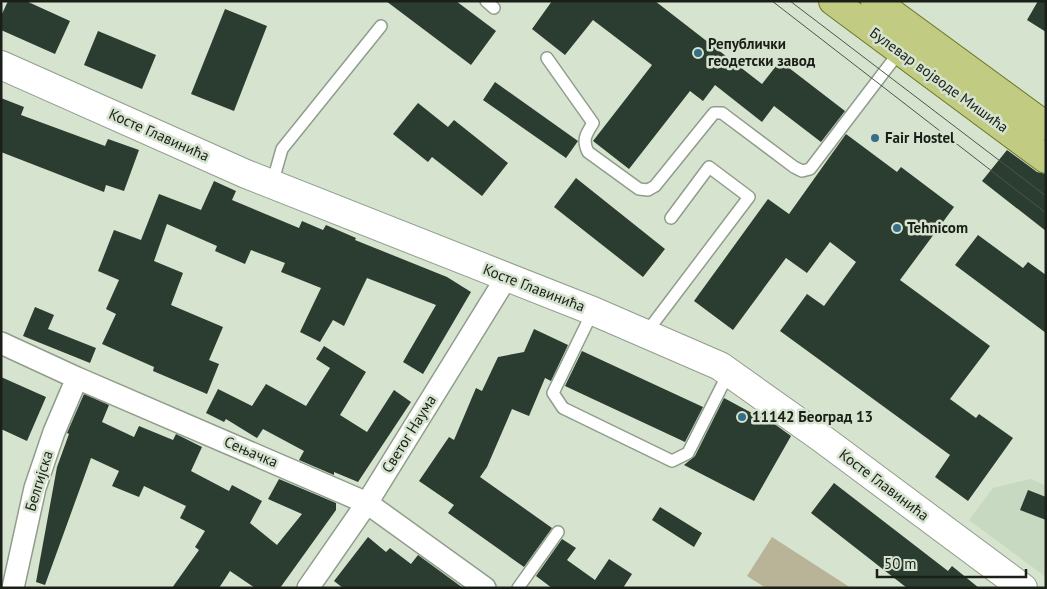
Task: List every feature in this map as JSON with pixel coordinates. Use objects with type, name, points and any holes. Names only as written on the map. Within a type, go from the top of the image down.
[{"type":"main road","name":"Булевар војводе Мишића","points":[[833,1],[1046,158]]},
{"type":"main road","name":"Булевар војводе Мишића","points":[[875,1],[1046,126]]},
{"type":"street","name":"Косте Главинића","points":[[1,65],[272,184],[593,311],[646,333],[729,372],[1023,588]]},
{"type":"street","name":"Светог Наума","points":[[308,588],[367,503],[506,278]]},
{"type":"street","name":"Сењачка","points":[[1,342],[77,378],[367,503],[485,588]]},
{"type":"street","name":"Белгијска","points":[[13,588],[35,488],[54,432],[77,378]]},
{"type":"lane","points":[[272,184],[282,149],[381,26]]},
{"type":"lane","points":[[547,58],[593,123],[584,136],[584,144],[588,152],[640,189],[648,190],[655,186],[714,113],[722,113],[794,168],[802,171],[810,169],[900,51]]},
{"type":"lane","points":[[646,333],[749,197],[709,167],[672,218]]},
{"type":"lane","points":[[593,311],[553,393],[562,408],[672,461],[688,453],[729,372]]},
{"type":"lane","points":[[518,588],[558,532]]},
{"type":"shaded area","points":[[1031,479],[1046,486],[1046,577],[969,520],[993,488]]},
{"type":"shaded area","points":[[772,537],[851,588],[766,588],[747,576]]},
{"type":"building","points":[[8,1],[26,1],[70,21],[55,54],[1,30],[1,16]]},
{"type":"building","points":[[386,1],[456,1],[496,31],[471,65]]},
{"type":"building","points":[[552,1],[655,1],[762,84],[780,61],[845,111],[821,142],[774,106],[762,122],[715,85],[703,101],[690,91],[629,169],[593,141],[652,65],[593,20],[565,55],[532,29]]},
{"type":"building","points":[[1038,1],[1046,1],[1046,32],[1027,20]]},
{"type":"building","points":[[225,9],[267,26],[234,111],[191,94]]},
{"type":"building","points":[[98,31],[156,55],[142,89],[84,65]]},
{"type":"building","points":[[495,82],[578,141],[566,158],[483,100]]},
{"type":"building","points":[[1,98],[24,107],[21,115],[105,146],[108,139],[139,150],[124,191],[106,185],[104,192],[1,152]]},
{"type":"building","points":[[418,103],[448,127],[454,120],[508,163],[482,196],[432,157],[428,162],[393,134]]},
{"type":"building","points":[[846,134],[897,172],[901,167],[954,207],[900,280],[990,346],[950,399],[976,418],[979,414],[1013,438],[968,501],[935,477],[950,455],[780,331],[807,294],[824,306],[856,262],[830,242],[807,273],[786,258],[733,330],[694,301],[768,199],[789,214]]},
{"type":"building","points":[[1007,150],[1037,172],[1046,174],[1046,231],[982,181]]},
{"type":"building","points":[[576,178],[665,249],[643,277],[554,207]]},
{"type":"building","points":[[214,181],[236,191],[232,200],[299,228],[302,221],[323,230],[326,225],[356,238],[355,240],[447,277],[471,292],[423,374],[403,362],[436,305],[367,278],[344,326],[333,320],[320,342],[300,332],[321,288],[281,272],[285,263],[251,250],[245,264],[215,251],[217,246],[167,224],[154,261],[183,273],[171,305],[223,327],[209,360],[219,364],[207,394],[153,371],[154,367],[102,344],[116,314],[106,309],[119,280],[98,271],[114,230],[141,240],[159,194],[201,210]]},
{"type":"building","points":[[978,235],[1023,268],[1028,262],[1046,275],[1046,333],[955,265]]},
{"type":"building","points":[[35,307],[54,315],[48,329],[96,348],[90,363],[23,336]]},
{"type":"building","points":[[534,329],[568,345],[551,381],[545,378],[529,416],[512,409],[487,467],[480,477],[552,528],[524,567],[448,513],[454,505],[419,481],[449,437],[454,440],[476,388],[482,391],[498,357],[524,352]]},
{"type":"building","points":[[324,346],[366,372],[340,415],[367,432],[394,390],[411,402],[358,482],[334,472],[334,475],[299,460],[304,451],[263,429],[257,438],[226,419],[224,422],[206,413],[218,389],[252,406],[266,384],[306,406],[330,368],[316,359]]},
{"type":"building","points":[[582,351],[703,407],[685,442],[565,386]]},
{"type":"building","points":[[1,377],[46,397],[27,441],[1,429]]},
{"type":"building","points":[[84,394],[109,405],[102,422],[134,437],[139,426],[173,440],[176,434],[202,447],[191,471],[229,491],[232,485],[262,501],[250,523],[277,545],[302,514],[268,499],[279,479],[336,503],[336,510],[280,588],[255,588],[230,571],[219,588],[172,588],[199,550],[195,547],[205,531],[180,518],[186,506],[144,486],[139,497],[112,486],[119,471],[91,458],[45,585],[36,582],[57,467],[69,434],[67,433]]},
{"type":"building","points":[[724,398],[763,419],[765,417],[791,436],[754,501],[684,465],[695,456]]},
{"type":"building","points":[[834,483],[948,571],[952,566],[979,588],[907,588],[811,513]]},
{"type":"building","points":[[1028,490],[1046,497],[1046,520],[1020,510]]},
{"type":"building","points":[[660,507],[702,533],[694,547],[652,520]]},
{"type":"building","points":[[368,537],[386,552],[390,548],[411,564],[418,555],[463,588],[343,588],[334,581]]},
{"type":"building","points":[[562,539],[576,548],[567,560],[595,580],[609,559],[632,574],[623,588],[552,588],[536,576]]},
{"type":"tram line","points":[[772,1],[1046,213]]},
{"type":"tram line","points":[[790,1],[1046,196]]},
{"type":"place","name":"Републички геодетски завод","points":[[698,53]]},
{"type":"place","name":"Fair Hostel","points":[[875,138]]},
{"type":"place","name":"Tehnicom","points":[[897,228]]},
{"type":"place","name":"11142 Београд 13","points":[[742,417]]}]
